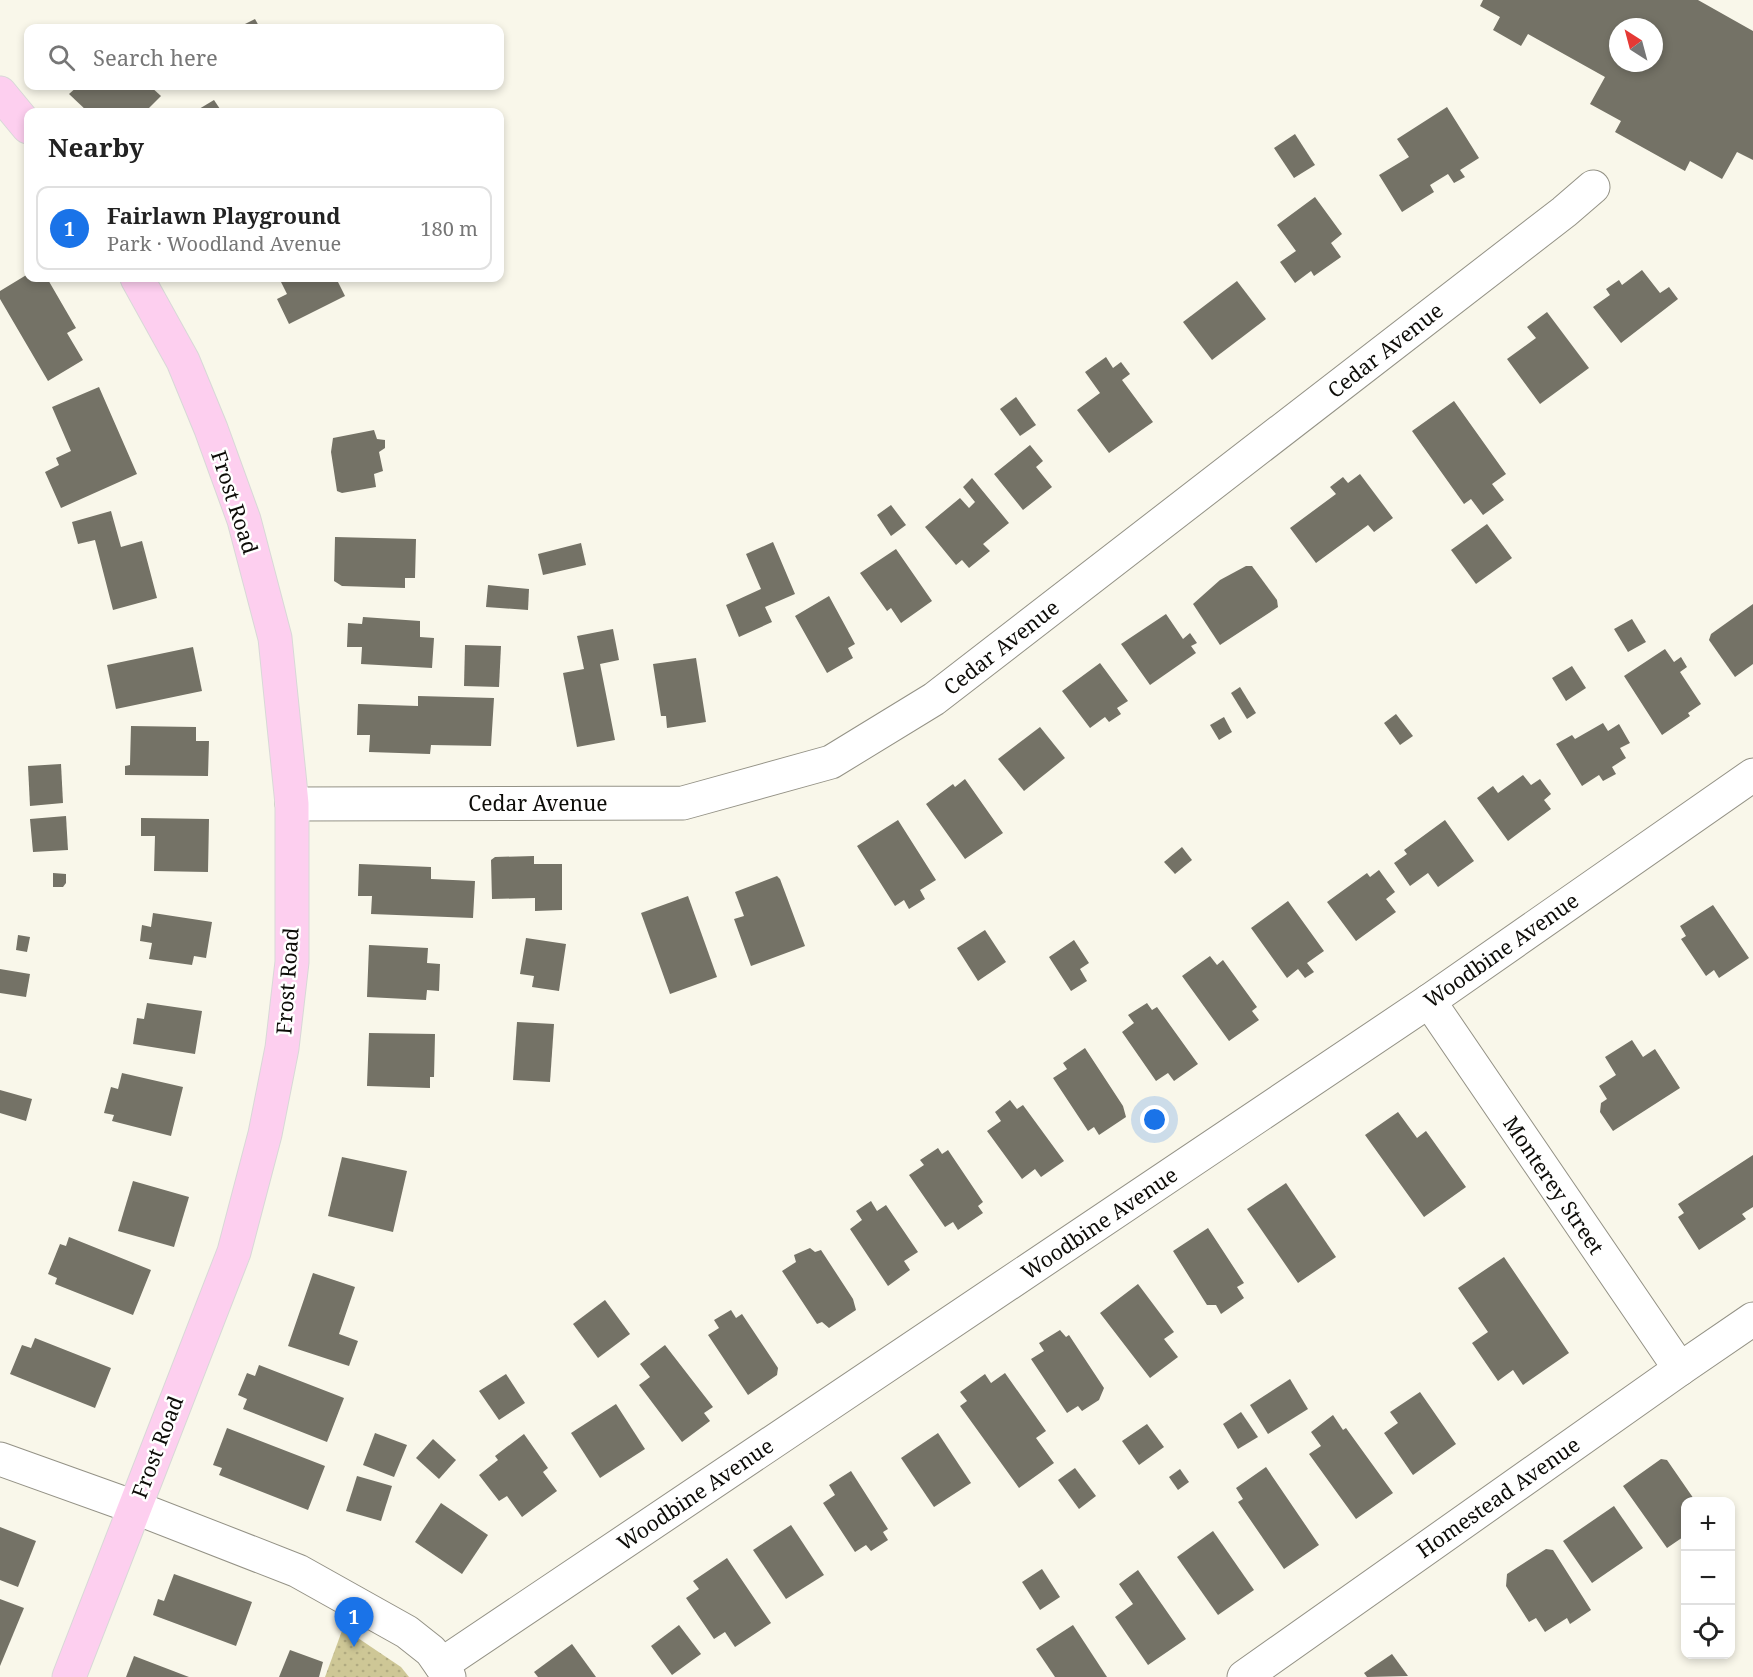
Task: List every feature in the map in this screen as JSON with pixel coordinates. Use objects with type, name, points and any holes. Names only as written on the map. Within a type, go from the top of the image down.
[{"type":"main road","points":[[0,93],[24,122]]},
{"type":"main road","name":"Frost Road","points":[[69,1677],[234,1252],[265,1134],[282,1048],[292,962],[292,804],[275,638],[244,520],[211,429],[187,369],[140,282]]},
{"type":"street","name":"Cedar Avenue","points":[[292,804],[683,803],[831,762],[934,699],[1555,219],[1593,186]]},
{"type":"street","name":"Woodbine Avenue","points":[[445,1671],[1429,1000],[1753,775]]},
{"type":"street","name":"Monterey Street","points":[[1429,1000],[1680,1369]]},
{"type":"street","name":"Homestead Avenue","points":[[1244,1677],[1753,1319]]},
{"type":"street","points":[[0,1459],[134,1507],[298,1572],[407,1632],[430,1651],[445,1671]]},
{"type":"shaded area","points":[[343,1628],[401,1667],[409,1677],[325,1677]]},
{"type":"building","points":[[1483,0],[1698,0],[1753,31],[1753,160],[1737,152],[1722,179],[1690,161],[1685,171],[1615,132],[1621,121],[1590,104],[1605,77],[1528,34],[1521,46],[1493,30],[1500,17],[1480,6]]},
{"type":"building","points":[[255,19],[258,24],[245,24]]},
{"type":"building","points":[[74,90],[154,90],[161,96],[149,108],[84,108],[69,94]]},
{"type":"building","points":[[214,100],[219,108],[201,108]]},
{"type":"building","points":[[1447,107],[1479,158],[1460,170],[1465,177],[1454,183],[1448,174],[1430,185],[1434,192],[1402,212],[1379,175],[1409,157],[1397,139]]},
{"type":"building","points":[[1295,134],[1315,165],[1294,178],[1274,148]]},
{"type":"building","points":[[1315,197],[1342,234],[1331,243],[1341,257],[1314,276],[1311,271],[1295,283],[1280,262],[1296,251],[1277,225]]},
{"type":"building","points":[[1642,270],[1660,293],[1669,287],[1678,299],[1621,343],[1593,307],[1610,295],[1606,289],[1619,280],[1622,285]]},
{"type":"building","points":[[24,276],[24,282],[49,282],[76,328],[67,333],[83,360],[48,381],[0,299],[0,291]]},
{"type":"building","points":[[1237,281],[1266,319],[1212,360],[1183,322]]},
{"type":"building","points":[[281,282],[338,282],[345,296],[289,324],[277,299],[287,294]]},
{"type":"building","points":[[1547,312],[1589,368],[1540,404],[1507,359],[1536,338],[1527,327]]},
{"type":"building","points":[[1106,357],[1113,368],[1121,362],[1130,374],[1122,380],[1153,422],[1109,453],[1077,410],[1100,393],[1085,372]]},
{"type":"building","points":[[99,387],[137,474],[61,508],[45,472],[59,465],[56,458],[71,451],[52,407]]},
{"type":"building","points":[[1016,397],[1036,425],[1020,436],[1000,409]]},
{"type":"building","points":[[1454,401],[1506,474],[1492,484],[1504,500],[1483,515],[1471,499],[1464,504],[1412,431]]},
{"type":"building","points":[[374,430],[377,439],[385,440],[385,448],[379,452],[383,471],[374,474],[376,487],[342,493],[337,491],[331,452],[333,438]]},
{"type":"building","points":[[1030,445],[1043,461],[1036,467],[1052,487],[1023,510],[994,474]]},
{"type":"building","points":[[1360,474],[1393,518],[1374,532],[1368,525],[1316,563],[1290,528],[1336,494],[1330,487],[1343,477],[1348,483]]},
{"type":"building","points":[[972,478],[1009,523],[983,544],[990,551],[969,568],[962,560],[956,565],[925,527],[960,498],[969,508],[975,502],[963,487]]},
{"type":"building","points":[[891,505],[906,525],[891,536],[877,515]]},
{"type":"building","points":[[111,511],[121,547],[142,541],[157,598],[113,610],[95,540],[78,544],[72,522]]},
{"type":"building","points":[[1487,524],[1512,558],[1476,584],[1451,550]]},
{"type":"building","points":[[335,537],[416,539],[415,578],[405,578],[405,588],[342,586],[334,581]]},
{"type":"building","points":[[773,542],[795,594],[765,607],[772,622],[739,637],[726,605],[761,589],[746,554]]},
{"type":"building","points":[[581,543],[586,565],[543,575],[538,554]]},
{"type":"building","points":[[896,549],[932,601],[901,623],[891,608],[887,611],[860,573]]},
{"type":"building","points":[[1246,566],[1252,566],[1277,600],[1278,607],[1220,645],[1193,604],[1220,580]]},
{"type":"building","points":[[488,585],[529,589],[528,610],[486,607]]},
{"type":"building","points":[[829,596],[855,644],[848,648],[853,658],[827,673],[795,616]]},
{"type":"building","points":[[1753,604],[1753,664],[1735,677],[1709,640],[1711,634]]},
{"type":"building","points":[[1166,614],[1183,639],[1190,633],[1197,643],[1191,646],[1196,653],[1150,685],[1121,644]]},
{"type":"building","points":[[363,617],[420,621],[420,637],[434,638],[432,668],[361,664],[362,647],[347,647],[348,623],[362,624]]},
{"type":"building","points":[[1632,619],[1646,642],[1628,652],[1614,629]]},
{"type":"building","points":[[613,629],[619,660],[600,664],[615,740],[577,747],[563,673],[584,669],[577,636]]},
{"type":"building","points":[[465,645],[501,646],[499,687],[464,686]]},
{"type":"building","points":[[193,647],[202,691],[116,709],[107,665]]},
{"type":"building","points":[[1665,649],[1674,662],[1681,657],[1687,667],[1680,672],[1701,704],[1688,713],[1690,716],[1662,735],[1624,676]]},
{"type":"building","points":[[696,658],[706,722],[667,728],[666,716],[661,716],[653,664]]},
{"type":"building","points":[[1100,663],[1128,701],[1117,708],[1121,714],[1109,722],[1105,717],[1090,728],[1062,691]]},
{"type":"building","points":[[1572,666],[1586,688],[1566,701],[1552,678]]},
{"type":"building","points":[[1240,687],[1256,713],[1247,719],[1231,693]]},
{"type":"building","points":[[418,696],[494,698],[491,746],[431,745],[430,754],[369,752],[370,735],[357,735],[358,704],[418,706]]},
{"type":"building","points":[[1396,714],[1413,736],[1400,745],[1384,723]]},
{"type":"building","points":[[1224,717],[1232,732],[1219,740],[1210,725]]},
{"type":"building","points":[[1603,723],[1608,731],[1619,724],[1630,743],[1620,748],[1626,758],[1612,767],[1616,774],[1603,781],[1599,775],[1582,786],[1556,744],[1572,735],[1575,739]]},
{"type":"building","points":[[131,726],[196,727],[196,741],[209,741],[208,776],[125,775],[125,766],[130,765]]},
{"type":"building","points":[[1040,727],[1065,758],[1024,791],[998,759]]},
{"type":"building","points":[[61,764],[63,803],[30,806],[28,766]]},
{"type":"building","points":[[1523,775],[1531,785],[1540,779],[1551,794],[1544,800],[1551,809],[1508,841],[1477,798],[1493,786],[1498,793]]},
{"type":"building","points":[[965,779],[1003,833],[965,859],[926,804],[953,784],[955,787]]},
{"type":"building","points":[[66,816],[68,850],[33,852],[30,819]]},
{"type":"building","points":[[141,818],[209,819],[208,872],[154,871],[155,836],[141,836]]},
{"type":"building","points":[[898,820],[936,880],[920,890],[925,899],[909,909],[904,900],[895,906],[857,846]]},
{"type":"building","points":[[1445,820],[1474,861],[1438,887],[1428,873],[1410,886],[1394,863],[1407,854],[1404,850]]},
{"type":"building","points":[[1182,847],[1192,860],[1175,874],[1164,862]]},
{"type":"building","points":[[534,856],[534,864],[562,864],[562,910],[535,911],[535,898],[492,899],[491,860],[495,857]]},
{"type":"building","points":[[359,864],[431,867],[431,879],[475,881],[473,918],[371,914],[372,896],[358,896]]},
{"type":"building","points":[[1379,870],[1395,892],[1386,899],[1396,912],[1356,941],[1327,902],[1367,873],[1370,877]]},
{"type":"building","points":[[53,873],[66,874],[66,883],[63,887],[53,887]]},
{"type":"building","points":[[777,876],[805,946],[751,966],[734,919],[744,916],[735,892]]},
{"type":"building","points":[[688,896],[717,977],[670,994],[641,913]]},
{"type":"building","points":[[1288,901],[1324,951],[1307,963],[1314,972],[1305,978],[1298,969],[1287,978],[1251,928]]},
{"type":"building","points":[[1713,905],[1749,958],[1719,978],[1714,970],[1706,976],[1681,939],[1686,936],[1680,926]]},
{"type":"building","points":[[153,913],[212,922],[206,958],[194,956],[192,965],[149,959],[152,943],[140,941],[142,925],[151,927]]},
{"type":"building","points":[[985,930],[1006,962],[978,981],[957,948]]},
{"type":"building","points":[[18,935],[30,937],[27,952],[16,950]]},
{"type":"building","points":[[526,938],[566,944],[559,991],[532,987],[534,976],[520,974]]},
{"type":"building","points":[[1074,940],[1089,963],[1080,969],[1087,981],[1071,991],[1049,957]]},
{"type":"building","points":[[369,945],[428,948],[427,963],[440,964],[439,991],[427,990],[426,1000],[367,997]]},
{"type":"building","points":[[1210,956],[1217,965],[1223,960],[1257,1007],[1252,1011],[1259,1020],[1229,1041],[1182,976]]},
{"type":"building","points":[[0,969],[30,974],[26,997],[0,993]]},
{"type":"building","points":[[147,1003],[202,1011],[195,1054],[133,1044],[137,1018],[144,1019]]},
{"type":"building","points":[[1147,1003],[1152,1010],[1157,1007],[1198,1064],[1174,1081],[1168,1073],[1156,1081],[1122,1032],[1134,1023],[1128,1015]]},
{"type":"building","points":[[517,1022],[554,1024],[550,1082],[513,1080]]},
{"type":"building","points":[[369,1033],[435,1034],[434,1077],[430,1077],[430,1088],[367,1086]]},
{"type":"building","points":[[1632,1040],[1643,1057],[1655,1049],[1680,1088],[1613,1131],[1600,1112],[1601,1103],[1607,1099],[1599,1086],[1616,1075],[1605,1057]]},
{"type":"building","points":[[1085,1048],[1123,1106],[1126,1117],[1099,1135],[1094,1127],[1088,1131],[1053,1078],[1067,1069],[1063,1063]]},
{"type":"building","points":[[122,1073],[183,1087],[171,1136],[112,1121],[114,1115],[104,1113],[111,1087],[118,1089]]},
{"type":"building","points":[[0,1090],[32,1099],[26,1121],[0,1113]]},
{"type":"building","points":[[1010,1100],[1017,1109],[1023,1105],[1064,1161],[1041,1177],[1035,1169],[1022,1179],[987,1131],[1001,1121],[995,1112]]},
{"type":"building","points":[[1398,1112],[1417,1138],[1426,1131],[1466,1187],[1424,1217],[1365,1135]]},
{"type":"building","points":[[938,1148],[942,1154],[948,1150],[983,1202],[978,1206],[983,1213],[958,1230],[953,1222],[945,1227],[909,1175],[924,1165],[920,1160]]},
{"type":"building","points":[[1753,1155],[1753,1207],[1742,1214],[1746,1219],[1699,1250],[1678,1217],[1684,1213],[1678,1204]]},
{"type":"building","points":[[342,1157],[407,1171],[393,1232],[328,1216]]},
{"type":"building","points":[[133,1181],[189,1197],[174,1247],[118,1231]]},
{"type":"building","points":[[1286,1183],[1336,1257],[1298,1283],[1247,1209]]},
{"type":"building","points":[[871,1201],[877,1211],[886,1205],[918,1252],[904,1261],[910,1270],[888,1286],[850,1229],[862,1220],[856,1211]]},
{"type":"building","points":[[1208,1228],[1244,1283],[1237,1287],[1244,1298],[1221,1314],[1216,1305],[1207,1305],[1173,1251]]},
{"type":"building","points":[[69,1237],[151,1270],[133,1315],[55,1284],[57,1278],[48,1274],[60,1244],[66,1246]]},
{"type":"building","points":[[810,1248],[815,1252],[821,1250],[853,1299],[856,1310],[829,1328],[822,1322],[817,1324],[782,1271],[796,1262],[794,1255]]},
{"type":"building","points":[[1504,1257],[1569,1353],[1523,1385],[1513,1370],[1498,1381],[1472,1343],[1488,1332],[1458,1288]]},
{"type":"building","points":[[313,1273],[355,1287],[339,1334],[358,1341],[349,1366],[288,1346]]},
{"type":"building","points":[[1138,1284],[1174,1332],[1164,1339],[1178,1357],[1150,1378],[1100,1313]]},
{"type":"building","points":[[605,1300],[630,1334],[598,1358],[573,1324]]},
{"type":"building","points":[[731,1310],[736,1318],[742,1314],[778,1368],[777,1375],[748,1395],[708,1335],[719,1328],[714,1320]]},
{"type":"building","points":[[1060,1330],[1066,1337],[1069,1335],[1104,1388],[1099,1400],[1082,1411],[1078,1406],[1067,1413],[1031,1359],[1044,1351],[1039,1343]]},
{"type":"building","points":[[35,1338],[111,1368],[95,1408],[10,1374],[22,1345],[31,1348]]},
{"type":"building","points":[[665,1345],[713,1407],[704,1413],[710,1421],[682,1442],[639,1385],[650,1377],[640,1364]]},
{"type":"building","points":[[259,1365],[344,1398],[327,1442],[243,1409],[247,1399],[238,1395],[247,1373],[255,1376]]},
{"type":"building","points":[[1005,1373],[1046,1431],[1036,1438],[1054,1463],[1019,1488],[960,1406],[967,1401],[960,1392],[985,1374],[991,1383]]},
{"type":"building","points":[[506,1374],[525,1403],[499,1420],[479,1391]]},
{"type":"building","points":[[1290,1379],[1308,1409],[1268,1434],[1250,1405]]},
{"type":"building","points":[[1420,1392],[1456,1444],[1413,1475],[1384,1433],[1398,1423],[1390,1412]]},
{"type":"building","points":[[616,1404],[645,1449],[600,1478],[571,1433]]},
{"type":"building","points":[[1241,1412],[1258,1437],[1238,1449],[1223,1424]]},
{"type":"building","points":[[1333,1415],[1343,1430],[1346,1428],[1393,1493],[1356,1519],[1309,1454],[1321,1446],[1311,1432]]},
{"type":"building","points":[[1147,1424],[1164,1447],[1139,1465],[1122,1441]]},
{"type":"building","points":[[227,1428],[325,1466],[308,1510],[219,1475],[222,1468],[213,1465]]},
{"type":"building","points":[[375,1433],[407,1445],[394,1477],[363,1465]]},
{"type":"building","points":[[938,1433],[971,1483],[934,1507],[901,1458]]},
{"type":"building","points":[[524,1434],[548,1468],[543,1472],[557,1491],[522,1517],[507,1496],[499,1501],[479,1475],[498,1460],[495,1456]]},
{"type":"building","points":[[433,1439],[456,1460],[439,1479],[416,1458]]},
{"type":"building","points":[[1661,1459],[1667,1460],[1693,1497],[1681,1497],[1681,1538],[1667,1548],[1623,1486]]},
{"type":"building","points":[[1266,1467],[1319,1545],[1284,1569],[1238,1502],[1243,1499],[1236,1488]]},
{"type":"building","points":[[1075,1468],[1096,1496],[1079,1509],[1058,1480]]},
{"type":"building","points":[[1180,1469],[1189,1482],[1178,1490],[1169,1477]]},
{"type":"building","points":[[851,1471],[888,1529],[883,1532],[888,1540],[871,1551],[866,1545],[855,1552],[823,1503],[835,1495],[829,1485]]},
{"type":"building","points":[[357,1476],[392,1486],[381,1521],[346,1511]]},
{"type":"building","points":[[441,1503],[488,1535],[462,1574],[415,1542]]},
{"type":"building","points":[[1614,1506],[1643,1548],[1592,1583],[1563,1541]]},
{"type":"building","points":[[791,1525],[824,1575],[786,1599],[753,1550]]},
{"type":"building","points":[[0,1527],[36,1541],[18,1587],[0,1580]]},
{"type":"building","points":[[1213,1531],[1254,1590],[1218,1615],[1177,1557]]},
{"type":"building","points":[[1546,1549],[1553,1550],[1591,1610],[1570,1624],[1567,1618],[1545,1632],[1536,1618],[1529,1622],[1506,1586],[1507,1574]]},
{"type":"building","points":[[727,1558],[771,1623],[735,1647],[725,1632],[714,1639],[686,1598],[699,1589],[693,1581]]},
{"type":"building","points":[[1042,1569],[1060,1597],[1040,1610],[1022,1582]]},
{"type":"building","points":[[1138,1570],[1186,1639],[1148,1665],[1115,1617],[1133,1604],[1119,1584]]},
{"type":"building","points":[[174,1574],[252,1602],[236,1646],[153,1615],[158,1599],[164,1601]]},
{"type":"building","points":[[0,1599],[24,1608],[0,1666]]},
{"type":"building","points":[[679,1625],[701,1654],[672,1675],[651,1646]]},
{"type":"building","points":[[1073,1625],[1107,1677],[1055,1677],[1036,1649]]},
{"type":"building","points":[[572,1644],[596,1677],[538,1677],[534,1672]]},
{"type":"building","points":[[290,1650],[323,1662],[319,1677],[279,1677]]},
{"type":"building","points":[[1392,1654],[1408,1676],[1367,1677],[1364,1673]]},
{"type":"building","points":[[134,1656],[189,1677],[126,1677]]},
{"type":"place","name":"Fairlawn Playground","points":[[354,1647]]}]
